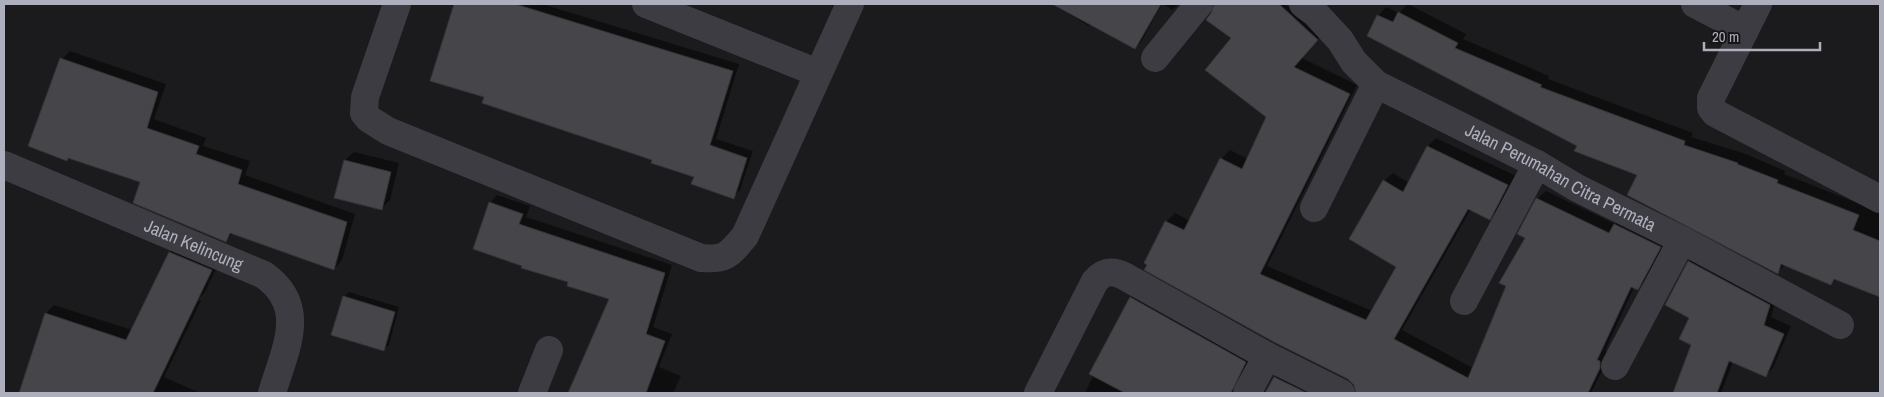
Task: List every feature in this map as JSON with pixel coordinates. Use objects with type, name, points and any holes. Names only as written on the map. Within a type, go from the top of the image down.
[{"type":"street","points":[[397,4],[365,97],[364,113],[369,119],[388,131],[700,258],[722,258],[730,254],[745,236],[850,4]]},
{"type":"street","points":[[646,4],[818,73]]},
{"type":"street","points":[[1155,58],[1199,4]]},
{"type":"street","name":"Jalan Perumahan Citra Permata","points":[[1303,4],[1315,13],[1340,40],[1354,62],[1376,84],[1537,164],[1577,188],[1682,240],[1840,325]]},
{"type":"street","points":[[1694,4],[1744,30]]},
{"type":"street","points":[[1758,4],[1711,98],[1711,108],[1715,113],[1880,199]]},
{"type":"street","points":[[1314,208],[1376,84]]},
{"type":"street","points":[[1464,302],[1537,164]]},
{"type":"street","name":"Jalan Kelincung","points":[[4,165],[264,274],[275,283],[285,295],[291,312],[289,335],[272,393]]},
{"type":"street","points":[[1616,366],[1682,240]]},
{"type":"street","points":[[1038,393],[1095,281],[1109,271],[1124,276],[1267,356],[1341,393]]},
{"type":"street","points":[[532,393],[549,350]]},
{"type":"street","points":[[1247,393],[1267,356]]},
{"type":"building","points":[[454,4],[515,4],[733,71],[710,145],[747,158],[734,199],[691,184],[694,177],[651,163],[652,160],[482,103],[484,97],[430,81]]},
{"type":"building","points":[[1052,4],[1161,4],[1135,49]]},
{"type":"building","points":[[1214,4],[1279,4],[1318,40],[1294,67],[1350,94],[1260,274],[1366,320],[1396,267],[1349,239],[1383,180],[1403,192],[1427,146],[1508,185],[1490,220],[1468,209],[1394,339],[1468,378],[1506,286],[1499,283],[1525,238],[1517,234],[1536,198],[1609,233],[1614,224],[1661,247],[1638,290],[1631,287],[1597,360],[1600,361],[1600,368],[1588,393],[1356,393],[1354,385],[1348,379],[1274,342],[1144,270],[1147,265],[1144,263],[1165,221],[1184,230],[1220,158],[1242,169],[1266,117],[1205,70],[1231,38],[1206,20]]},
{"type":"building","points":[[1398,12],[1458,43],[1455,48],[1542,85],[1540,87],[1685,141],[1684,145],[1738,163],[1778,180],[1777,183],[1859,215],[1853,230],[1880,241],[1880,297],[1834,279],[1831,285],[1781,264],[1778,274],[1627,195],[1637,175],[1574,151],[1577,146],[1367,36],[1377,15],[1393,22]]},
{"type":"building","points":[[60,58],[158,92],[147,128],[199,146],[196,154],[242,170],[238,184],[347,222],[334,270],[230,233],[226,242],[133,203],[140,182],[68,158],[67,161],[28,146]]},
{"type":"building","points":[[344,160],[391,172],[382,210],[334,198]]},
{"type":"building","points":[[489,202],[523,214],[519,224],[665,273],[646,334],[665,341],[646,393],[568,393],[609,299],[567,286],[568,282],[521,268],[522,266],[473,249]]},
{"type":"building","points":[[169,252],[212,270],[153,393],[19,393],[45,313],[126,340]]},
{"type":"building","points":[[1688,261],[1770,305],[1764,325],[1784,334],[1766,377],[1729,361],[1717,393],[1673,393],[1691,345],[1679,339],[1689,318],[1665,305]]},
{"type":"building","points":[[343,296],[395,312],[384,351],[331,335]]},
{"type":"building","points":[[1130,297],[1246,362],[1231,393],[1125,393],[1089,374]]},
{"type":"building","points":[[1274,377],[1307,393],[1265,393]]}]
